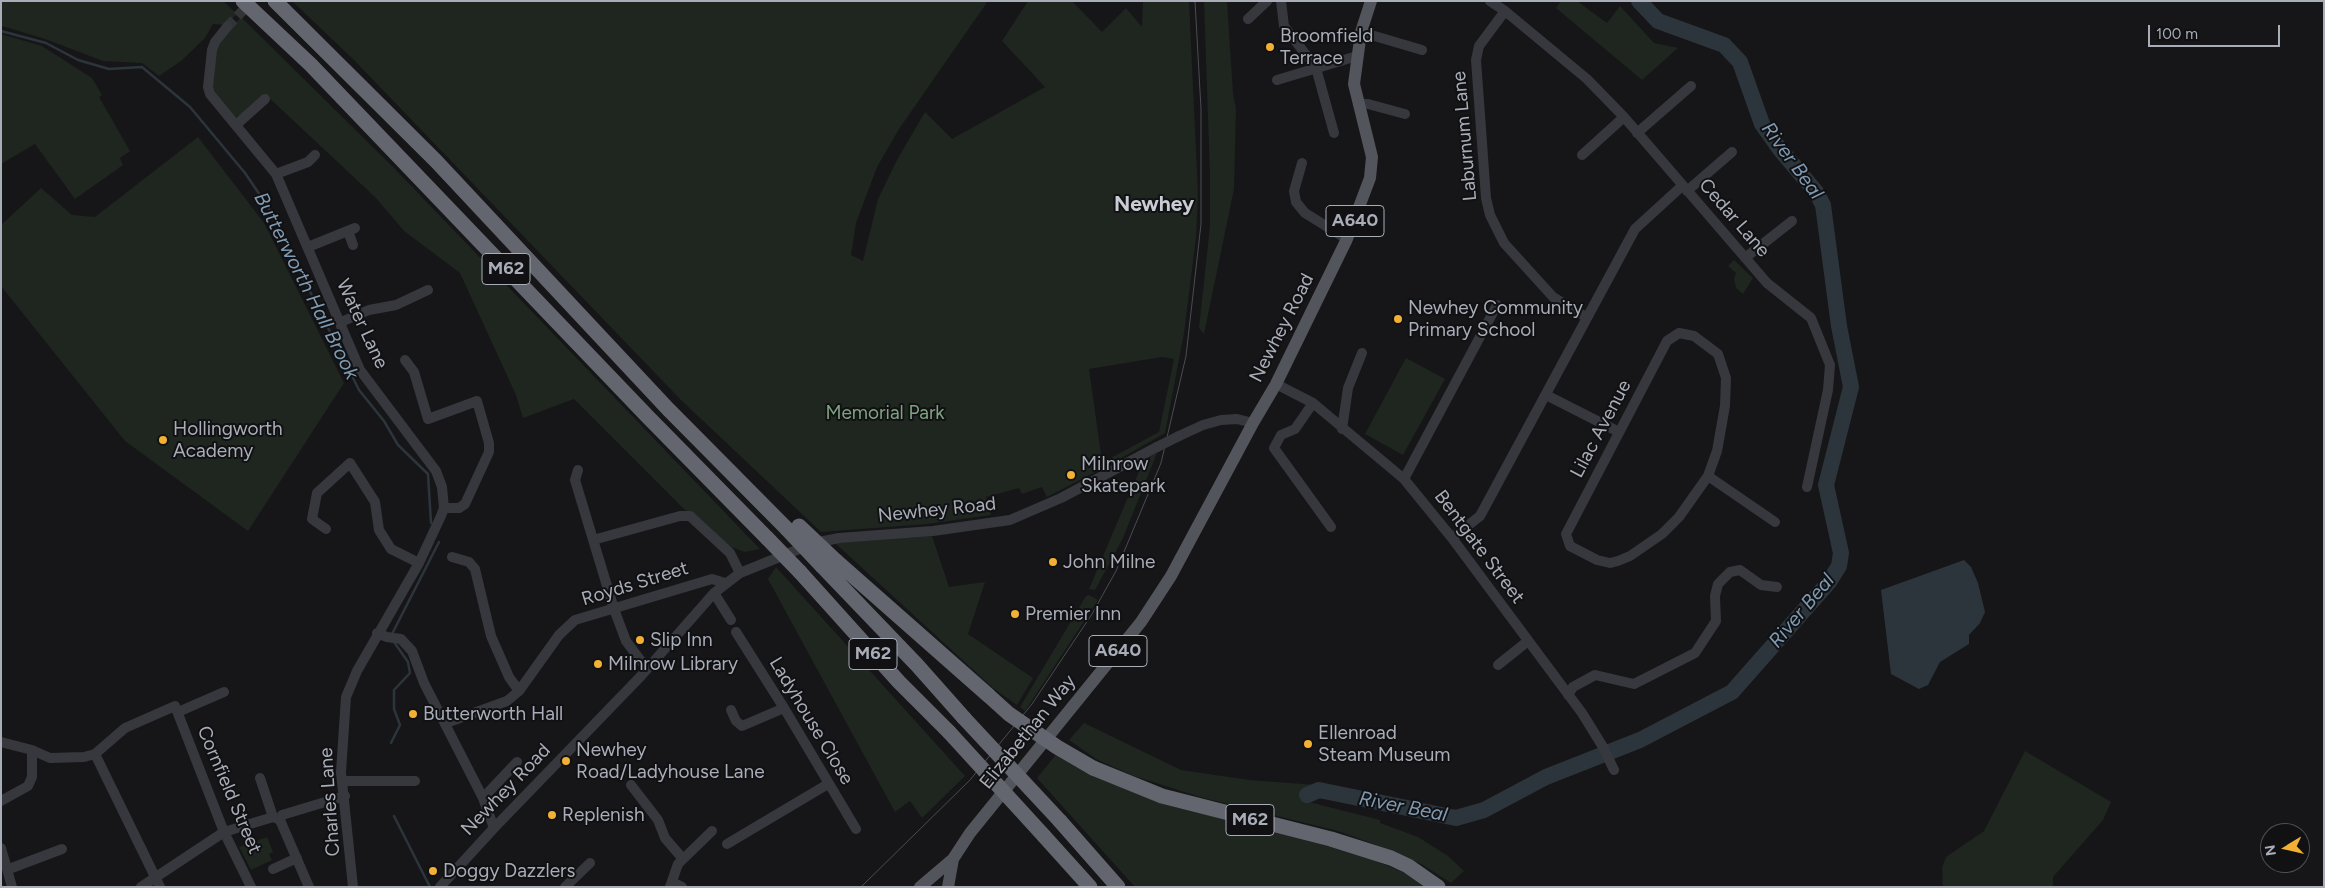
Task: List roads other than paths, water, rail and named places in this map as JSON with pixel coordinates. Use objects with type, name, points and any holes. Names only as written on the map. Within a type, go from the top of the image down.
[{"type":"highway","name":"M62","points":[[243,1],[311,65],[641,410],[800,572],[899,682],[949,732],[1090,887]]},
{"type":"highway","name":"M62","points":[[275,1],[436,161],[668,409],[829,564],[964,718],[1060,821],[1118,887]]},
{"type":"highway","name":"M62","points":[[829,564],[1009,714],[1056,748],[1093,768],[1162,796],[1331,839],[1391,858],[1408,866],[1438,887]]},
{"type":"highway","name":"M62","points":[[1058,850],[1084,887]]},
{"type":"main road","name":"Newhey Road","points":[[1253,423],[1276,384],[1347,239],[1364,198],[1372,167],[1370,149],[1354,84],[1356,56],[1371,1]]},
{"type":"main road","name":"Elizabethan Way","points":[[920,887],[952,859],[970,833],[1141,622],[1171,576],[1253,423]]},
{"type":"main road","name":"Elizabethan Way","points":[[948,887],[952,859]]},
{"type":"street","points":[[1248,19],[1267,1]]},
{"type":"street","points":[[1281,1],[1284,26],[1316,68],[1334,133]]},
{"type":"street","name":"Cedar Lane","points":[[1490,1],[1506,11],[1587,79],[1624,117],[1767,283],[1811,318],[1830,366],[1828,390],[1807,487]]},
{"type":"street","name":"Laburnum Lane","points":[[1506,11],[1479,46],[1476,60],[1486,198],[1490,215],[1504,243],[1553,297],[1586,317]]},
{"type":"street","name":"Water Lane","points":[[227,27],[215,42],[212,50],[208,87],[210,94],[276,174],[360,370],[436,471],[442,487],[444,508]]},
{"type":"street","points":[[1361,32],[1422,50]]},
{"type":"street","points":[[1277,80],[1356,56]]},
{"type":"street","points":[[1637,133],[1691,86]]},
{"type":"street","points":[[236,125],[266,99]]},
{"type":"street","points":[[1358,104],[1368,104],[1405,114]]},
{"type":"street","points":[[1582,155],[1624,117]]},
{"type":"street","points":[[1452,538],[1480,516],[1635,229],[1684,188],[1732,152]]},
{"type":"street","points":[[276,174],[308,162],[315,155]]},
{"type":"street","points":[[1302,163],[1294,191],[1296,202],[1305,213],[1347,239]]},
{"type":"street","points":[[1745,258],[1792,221]]},
{"type":"street","points":[[308,247],[352,230],[353,245]]},
{"type":"street","points":[[341,322],[370,310],[396,305],[428,290]]},
{"type":"street","points":[[1404,479],[1497,305]]},
{"type":"street","name":"Lilac Avenue","points":[[1679,332],[1694,336],[1718,354],[1726,378],[1725,406],[1717,451],[1708,476],[1679,517],[1662,534],[1630,556],[1610,562],[1597,560],[1570,546],[1566,534],[1618,432],[1667,341],[1679,332]]},
{"type":"street","points":[[1342,429],[1348,388],[1362,353]]},
{"type":"street","points":[[405,360],[414,372],[428,419],[477,401],[489,443],[489,452],[465,504],[459,508],[444,508],[419,563],[377,633],[401,639],[412,651],[424,683],[483,798],[494,828]]},
{"type":"street","name":"Bentgate Street","points":[[1276,384],[1313,403],[1404,479],[1452,538],[1568,695],[1603,747],[1614,770]]},
{"type":"street","points":[[1546,396],[1618,432]]},
{"type":"street","points":[[1313,403],[1295,429],[1281,435],[1274,448],[1331,527]]},
{"type":"street","name":"Newhey Road","points":[[440,887],[647,669],[714,593],[724,583],[740,573],[770,559],[822,541],[1010,520],[1061,498],[1156,447],[1203,425],[1221,420],[1237,419],[1253,423]]},
{"type":"street","points":[[326,529],[308,520],[317,494],[347,459],[375,502],[379,530],[391,548],[419,563]]},
{"type":"street","points":[[578,470],[575,480],[614,609],[626,641],[647,669]]},
{"type":"street","points":[[1708,476],[1775,522]]},
{"type":"street","points":[[593,540],[680,516],[690,516],[730,553],[740,573]]},
{"type":"street","points":[[452,557],[469,562],[474,569],[491,636],[509,677],[519,691]]},
{"type":"street","points":[[1568,695],[1573,688],[1595,675],[1634,684],[1695,653],[1716,621],[1715,596],[1718,584],[1730,572],[1740,570],[1761,585],[1777,587]]},
{"type":"street","name":"Royds Street","points":[[446,723],[507,701],[519,691],[559,635],[575,620],[712,579],[724,583]]},
{"type":"street","points":[[714,593],[732,620]]},
{"type":"street","name":"Ladyhouse Close","points":[[736,632],[856,829]]},
{"type":"street","name":"Charles Lane","points":[[353,887],[343,781],[343,718],[346,697],[377,633]]},
{"type":"street","points":[[1498,666],[1528,641]]},
{"type":"street","points":[[1,742],[32,750],[50,758],[73,759],[95,754],[125,728],[224,692]]},
{"type":"street","points":[[731,710],[742,726],[784,708]]},
{"type":"street","name":"Cornfield Street","points":[[176,709],[224,832],[251,887]]},
{"type":"street","points":[[1,801],[28,786],[32,777],[32,750]]},
{"type":"street","points":[[95,754],[157,883]]},
{"type":"street","points":[[483,798],[517,762]]},
{"type":"street","points":[[260,778],[309,887]]},
{"type":"street","points":[[343,781],[415,781]]},
{"type":"street","points":[[727,844],[828,784]]},
{"type":"street","points":[[631,785],[658,820],[665,838],[683,859]]},
{"type":"street","points":[[141,887],[157,883],[224,832],[277,818],[345,796]]},
{"type":"street","points":[[682,887],[671,884],[678,864],[712,831]]},
{"type":"street","points":[[1,848],[9,868],[12,887]]},
{"type":"street","points":[[9,868],[62,849]]},
{"type":"street","points":[[273,868],[297,858]]},
{"type":"street","points":[[565,887],[590,863]]},
{"type":"waterway","name":"River Beal","points":[[1307,795],[1319,790],[1456,818],[1484,810],[1546,777],[1640,740],[1732,692],[1829,582],[1839,566],[1841,553],[1826,485],[1851,387],[1839,326],[1823,205],[1816,192],[1779,148],[1762,124],[1740,62],[1724,45],[1658,21],[1639,1]]},
{"type":"waterway","name":"Butterworth Hall Brook","points":[[1,31],[46,43],[78,60],[109,69],[142,67],[190,107],[245,173],[268,207],[359,390],[384,421],[398,445],[428,474],[431,523]]},
{"type":"waterway","name":"Butterworth Hall Brook","points":[[392,634],[439,542]]},
{"type":"waterway","name":"Butterworth Hall Brook","points":[[391,743],[400,725],[394,709],[394,690],[410,673],[408,662],[394,642]]},
{"type":"waterway","name":"Butterworth Hall Brook","points":[[394,816],[430,887]]},
{"type":"tunnel","points":[[227,27],[251,2]]},
{"type":"tram line","points":[[861,887],[970,780],[1032,704],[1092,614],[1116,571],[1161,463],[1186,356],[1201,224],[1201,109],[1195,1]]},
{"type":"place","name":"Broomfield Terrace","points":[[1270,47]]},
{"type":"place","name":"Newhey Community Primary School","points":[[1398,319]]},
{"type":"place","name":"Hollingworth Academy","points":[[163,440]]},
{"type":"place","name":"Milnrow Skatepark","points":[[1071,475]]},
{"type":"place","name":"John Milne","points":[[1053,562]]},
{"type":"place","name":"Premier Inn","points":[[1015,614]]},
{"type":"place","name":"Slip Inn","points":[[640,640]]},
{"type":"place","name":"Milnrow Library","points":[[598,664]]},
{"type":"place","name":"Butterworth Hall","points":[[413,714]]},
{"type":"place","name":"Ellenroad Steam Museum","points":[[1308,744]]},
{"type":"place","name":"Newhey Road/Ladyhouse Lane","points":[[566,761]]},
{"type":"place","name":"Replenish","points":[[552,815]]},
{"type":"place","name":"Doggy Dazzlers","points":[[433,871]]},
{"type":"district","name":"Newhey","points":[[1154,205]]},
{"type":"park label","name":"Memorial Park","points":[[885,413]]}]
